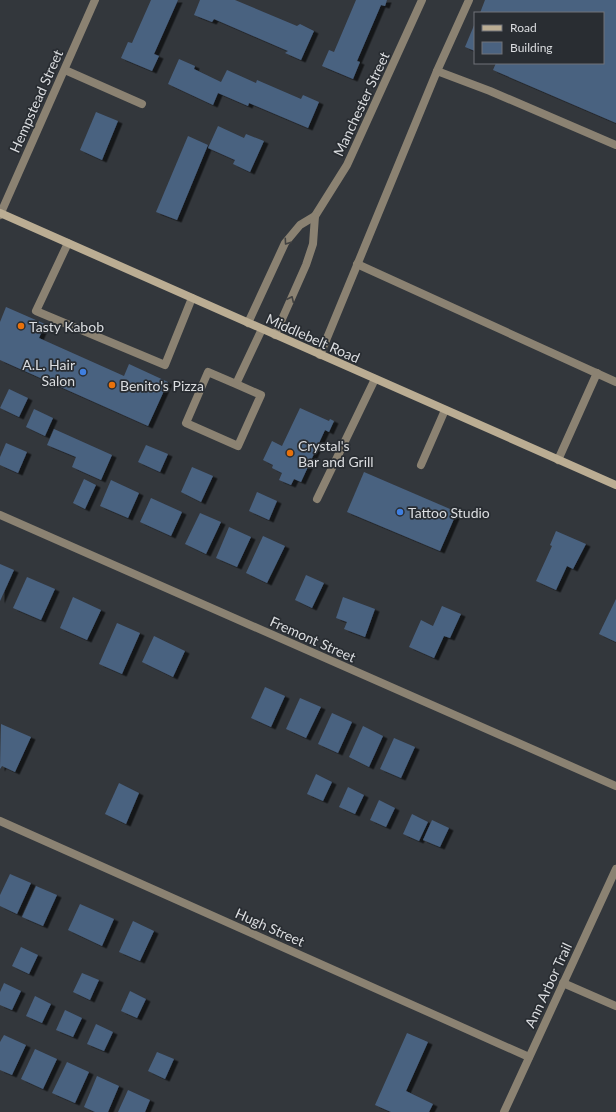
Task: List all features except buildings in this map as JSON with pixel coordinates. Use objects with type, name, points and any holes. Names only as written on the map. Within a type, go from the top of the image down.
[{"type":"main road","name":"Middlebelt Road","points":[[0,214],[616,485]]},
{"type":"street","name":"Hempstead Street","points":[[0,214],[95,0]]},
{"type":"street","name":"Manchester Street","points":[[274,335],[311,251],[316,216],[347,165],[422,0]]},
{"type":"street","points":[[320,355],[437,71],[469,0]]},
{"type":"street","points":[[65,70],[142,104]]},
{"type":"street","points":[[437,71],[535,110],[616,145]]},
{"type":"street","name":"Manchester Street","points":[[248,323],[285,243],[300,225],[316,216]]},
{"type":"street","points":[[68,243],[36,311],[165,365],[192,298]]},
{"type":"street","points":[[357,264],[616,382]]},
{"type":"street","points":[[236,384],[262,329]]},
{"type":"street","points":[[208,372],[236,384],[261,395],[238,446],[186,423],[208,372]]},
{"type":"street","points":[[558,460],[597,373]]},
{"type":"street","points":[[317,499],[375,379]]},
{"type":"street","points":[[421,465],[445,410]]},
{"type":"street","name":"Fremont Street","points":[[0,515],[616,786]]},
{"type":"street","name":"Hugh Street","points":[[0,821],[529,1057]]},
{"type":"street","name":"Ann Arbor Trail","points":[[504,1112],[616,868]]},
{"type":"street","points":[[564,983],[616,1006]]},
{"type":"place","name":"Tasty Kabob","points":[[21,326]]},
{"type":"place","name":"A.L. Hair Salon","points":[[83,372]]},
{"type":"place","name":"Benito's Pizza","points":[[112,385]]},
{"type":"place","name":"Crystal's Bar and Grill","points":[[290,453]]},
{"type":"place","name":"Tattoo Studio","points":[[400,512]]}]
